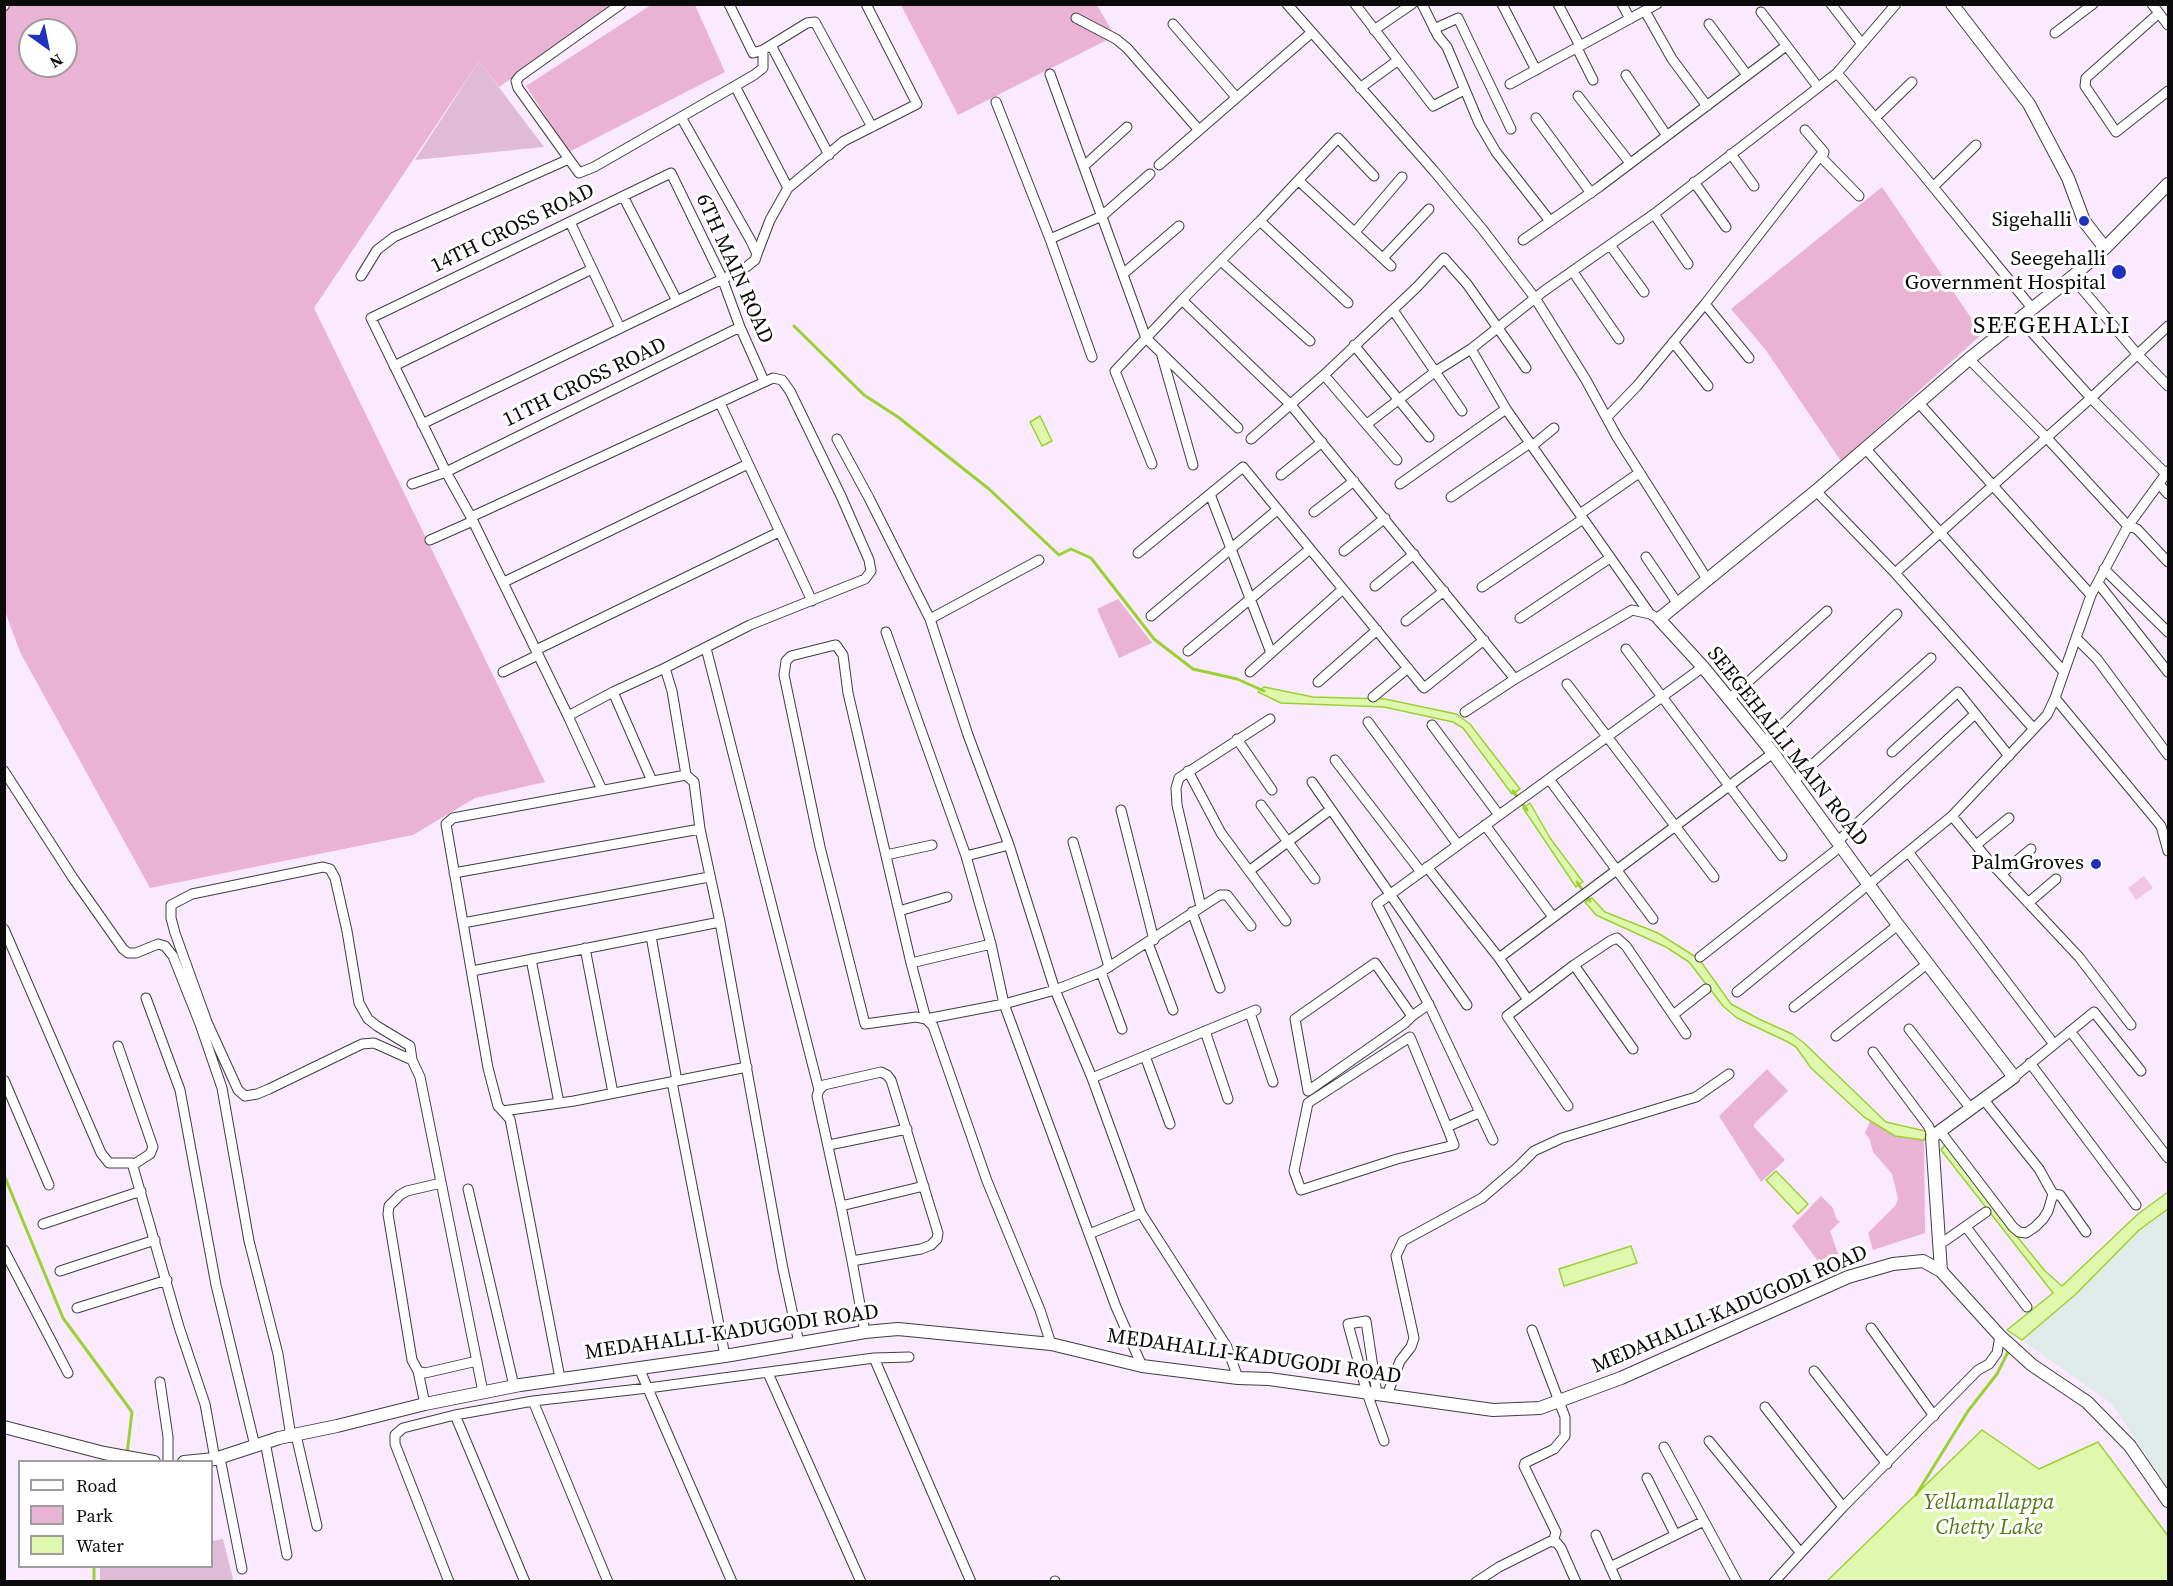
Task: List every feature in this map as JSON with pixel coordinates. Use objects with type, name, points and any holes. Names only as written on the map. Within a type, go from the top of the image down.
[{"type":"street","points":[[621,4],[566,42],[516,81],[535,114],[579,173],[754,75],[763,68],[767,48]]},
{"type":"street","points":[[729,4],[753,53],[767,48],[807,23],[815,22],[872,127]]},
{"type":"street","points":[[422,424],[745,268],[755,260],[770,220],[788,188],[844,141],[917,105],[866,4]]},
{"type":"street","points":[[1287,4],[1441,180],[1483,230],[1534,298],[1586,380],[1639,473],[1707,579]]},
{"type":"street","points":[[1355,4],[1433,106],[1464,90]]},
{"type":"street","points":[[1374,30],[1412,4]]},
{"type":"street","points":[[1422,4],[1434,29],[1447,47],[1479,123],[1496,152],[1550,221]]},
{"type":"street","points":[[1502,4],[1536,70]]},
{"type":"street","points":[[1558,4],[1593,80]]},
{"type":"street","points":[[1622,4],[1630,19]]},
{"type":"street","points":[[1510,84],[1657,4]]},
{"type":"street","points":[[1831,4],[1862,44]]},
{"type":"street","points":[[1367,424],[1436,371],[1471,349],[1534,298],[1654,214],[1837,73],[1896,4]]},
{"type":"street","points":[[1952,4],[2029,104],[2068,178],[2084,221],[2105,248]]},
{"type":"street","points":[[2055,33],[2093,4]]},
{"type":"street","points":[[2152,4],[2169,25]]},
{"type":"street","points":[[1645,11],[1672,59],[1707,106]]},
{"type":"street","points":[[1761,12],[1818,87]]},
{"type":"street","points":[[2159,13],[2086,78],[2085,86],[2116,132],[2169,91]]},
{"type":"street","points":[[1076,18],[1116,39],[1127,48],[1198,129]]},
{"type":"street","points":[[1434,29],[1458,18],[1511,129]]},
{"type":"street","points":[[1173,24],[1236,97]]},
{"type":"street","points":[[1709,24],[1747,75]]},
{"type":"street","points":[[1159,165],[1311,33]]},
{"type":"street","points":[[1523,240],[1591,193],[1786,46]]},
{"type":"street","points":[[767,48],[829,155]]},
{"type":"street","points":[[1360,88],[1397,61]]},
{"type":"street","points":[[1837,73],[2031,308]]},
{"type":"street","points":[[1050,74],[1146,338],[1238,428]]},
{"type":"street","points":[[1626,75],[1667,136]]},
{"type":"street","points":[[1875,118],[1912,82]]},
{"type":"street","points":[[735,87],[788,188]]},
{"type":"street","points":[[1578,96],[1630,163]]},
{"type":"street","points":[[996,102],[1050,239],[1092,357]]},
{"type":"street","points":[[681,117],[757,254]]},
{"type":"street","points":[[1536,118],[1591,193]]},
{"type":"street","points":[[1084,166],[1127,127]]},
{"type":"street","points":[[1805,130],[1824,152],[1823,155]]},
{"type":"street","points":[[1152,464],[1114,371],[1338,138],[1374,176]]},
{"type":"street","points":[[1933,187],[1976,145]]},
{"type":"street","points":[[1731,154],[1754,186]]},
{"type":"street","points":[[1607,417],[1637,386],[1705,304],[1820,156],[1859,196]]},
{"type":"street","points":[[361,276],[377,250],[394,237],[569,159]]},
{"type":"street","name":"14TH CROSS ROAD","points":[[394,366],[371,318],[671,173]]},
{"type":"street","name":"6TH MAIN ROAD","points":[[671,173],[722,278],[740,327],[765,381]]},
{"type":"street","points":[[1050,239],[1102,216],[1150,174]]},
{"type":"street","points":[[1355,232],[1402,177]]},
{"type":"street","points":[[1299,181],[1391,266]]},
{"type":"street","points":[[1694,182],[1726,227]]},
{"type":"street","points":[[1465,712],[1515,679],[1632,610],[1654,616],[1678,604],[1816,491],[1969,359],[2072,277],[2105,248],[2169,184]]},
{"type":"street","points":[[623,196],[676,301]]},
{"type":"street","points":[[1383,258],[1429,209]]},
{"type":"street","points":[[1654,214],[1688,264]]},
{"type":"street","points":[[1260,221],[1348,303]]},
{"type":"street","points":[[570,222],[620,328]]},
{"type":"street","points":[[1123,274],[1179,226]]},
{"type":"street","points":[[1610,245],[1644,292]]},
{"type":"street","points":[[1251,439],[1324,375],[1444,258],[1467,284],[1526,368]]},
{"type":"street","points":[[1221,261],[1310,341]]},
{"type":"street","points":[[592,269],[394,366],[504,582],[602,790]]},
{"type":"street","points":[[1573,272],[1619,339]]},
{"type":"street","points":[[2072,277],[2138,356],[2169,386]]},
{"type":"street","points":[[1182,300],[1292,405],[1515,679]]},
{"type":"street","points":[[1705,304],[1749,358]]},
{"type":"street","points":[[1392,310],[1462,411]]},
{"type":"street","points":[[1737,992],[1952,816],[2047,715],[2091,595],[2128,526],[2167,473],[2091,398],[2019,318]]},
{"type":"street","points":[[1895,573],[1941,534],[2169,326]]},
{"type":"street","name":"11TH CROSS ROAD","points":[[412,484],[446,472],[740,327]]},
{"type":"street","points":[[1673,342],[1708,386]]},
{"type":"street","points":[[1354,345],[1429,437]]},
{"type":"street","points":[[1471,349],[1506,409],[1610,558],[1654,616]]},
{"type":"street","points":[[1162,354],[1193,465]]},
{"type":"street","points":[[1969,359],[2046,437],[2128,526],[2137,529],[2169,562]]},
{"type":"street","points":[[1324,375],[1397,460]]},
{"type":"street","points":[[430,540],[765,381],[773,378],[782,380],[790,391],[870,560],[871,571],[865,579],[750,625],[568,716]]},
{"type":"street","points":[[1918,402],[2091,595]]},
{"type":"street","points":[[720,403],[812,601]]},
{"type":"street","points":[[1400,484],[1506,409]]},
{"type":"street","points":[[1451,497],[1554,428]]},
{"type":"street","points":[[837,439],[930,619],[968,735],[1009,844],[1055,990],[1092,1078],[1141,1213],[1227,1347],[1238,1378]]},
{"type":"street","points":[[1281,475],[1322,442]]},
{"type":"street","points":[[1866,448],[2064,672]]},
{"type":"street","points":[[504,582],[748,464]]},
{"type":"street","points":[[1138,553],[1243,467],[1424,688],[1484,640]]},
{"type":"street","points":[[1482,587],[1639,473]]},
{"type":"street","points":[[1314,512],[1354,481]]},
{"type":"street","points":[[2159,484],[2169,494]]},
{"type":"street","points":[[1816,491],[1895,573],[2034,728]]},
{"type":"street","points":[[1210,494],[1271,653]]},
{"type":"street","points":[[1151,616],[1277,510]]},
{"type":"street","points":[[1344,551],[1385,518]]},
{"type":"street","points":[[503,672],[537,652],[779,532]]},
{"type":"street","points":[[1188,651],[1310,549]]},
{"type":"street","points":[[1375,586],[1414,554]]},
{"type":"street","points":[[1520,618],[1610,558]]},
{"type":"street","points":[[1646,558],[1678,604]]},
{"type":"street","points":[[930,619],[1040,560]]},
{"type":"street","points":[[2104,569],[2169,632]]},
{"type":"street","points":[[2097,583],[2169,672]]},
{"type":"street","points":[[1250,672],[1343,589]]},
{"type":"street","points":[[1406,621],[1444,591]]},
{"type":"street","points":[[1729,699],[1827,611]]},
{"type":"street","points":[[1764,742],[1898,614]]},
{"type":"street","name":"SEEGEHALLI MAIN ROAD","points":[[1654,616],[1703,667],[1773,753],[1838,845],[2014,1077]]},
{"type":"street","points":[[1318,682],[1377,630]]},
{"type":"street","points":[[886,632],[966,856],[991,944],[1004,1004],[1116,1307],[1142,1366]]},
{"type":"street","points":[[2076,638],[2097,658],[2169,755]]},
{"type":"street","points":[[1051,1344],[1040,1310],[987,1181],[933,1026],[926,1019],[848,693],[843,655],[836,645],[791,656],[786,661],[784,675],[820,847],[865,1024],[916,1017],[926,1019],[1004,1004],[1055,990],[1105,970],[1220,895],[1227,895],[1251,926]]},
{"type":"street","points":[[705,648],[819,1090],[818,1096],[842,1206],[865,1332]]},
{"type":"street","points":[[1626,649],[1782,856]]},
{"type":"street","points":[[1794,781],[1931,658]]},
{"type":"street","points":[[1493,1140],[1429,1004],[1377,904],[1703,667]]},
{"type":"street","points":[[664,668],[672,692],[686,776],[694,782],[700,829],[720,922],[783,1269],[799,1343]]},
{"type":"street","points":[[1373,697],[1408,668]]},
{"type":"street","points":[[1567,684],[1714,877]]},
{"type":"street","points":[[613,692],[652,781]]},
{"type":"street","points":[[1892,752],[1958,692],[2009,756]]},
{"type":"street","points":[[2055,698],[2161,826],[2169,851]]},
{"type":"street","points":[[1700,957],[1838,845],[1975,714]]},
{"type":"street","points":[[1220,987],[1197,910],[1176,788],[1179,778],[1188,771],[1269,719]]},
{"type":"street","points":[[1368,722],[1458,844]]},
{"type":"street","points":[[1432,725],[1499,815]]},
{"type":"street","points":[[1237,739],[1272,790]]},
{"type":"street","points":[[1499,958],[1773,753]]},
{"type":"street","points":[[1335,760],[1499,958],[1528,1000]]},
{"type":"street","points":[[4,771],[73,878],[123,949],[128,954],[136,953],[158,944],[165,945],[173,956],[222,1088],[249,1241],[278,1354],[294,1436],[317,1526]]},
{"type":"street","points":[[1188,771],[1221,833],[1286,921]]},
{"type":"street","points":[[560,1378],[510,1119],[498,1106],[488,1068],[446,824],[453,818],[686,776]]},
{"type":"street","points":[[1549,779],[1653,919]]},
{"type":"street","points":[[1312,782],[1467,1005]]},
{"type":"street","points":[[1261,805],[1316,879]]},
{"type":"street","points":[[1120,810],[1151,941],[1173,1010]]},
{"type":"street","points":[[1249,871],[1330,810]]},
{"type":"street","points":[[1952,816],[2001,874],[2079,957],[2131,1025]]},
{"type":"street","points":[[1976,845],[2009,818]]},
{"type":"street","points":[[1485,825],[1553,917]]},
{"type":"street","points":[[454,873],[700,829]]},
{"type":"street","points":[[1073,842],[1122,1029]]},
{"type":"street","points":[[966,856],[1009,844]]},
{"type":"street","points":[[886,855],[932,845]]},
{"type":"street","points":[[2001,874],[2031,849]]},
{"type":"street","points":[[1909,853],[2053,1043]]},
{"type":"street","points":[[412,1060],[374,1043],[362,1044],[269,1089],[246,1096],[238,1090],[207,1022],[175,933],[171,918],[171,904],[192,894],[323,867],[330,869],[347,931],[359,1003],[376,1026],[410,1047],[412,1060],[420,1077],[483,1392]]},
{"type":"street","points":[[463,923],[709,877]]},
{"type":"street","points":[[2028,903],[2056,879]]},
{"type":"street","points":[[899,910],[947,897]]},
{"type":"street","points":[[472,971],[720,922]]},
{"type":"street","points":[[1794,1007],[1898,925]]},
{"type":"street","points":[[4,929],[101,1153],[106,1162],[132,1162],[179,1327],[205,1404],[242,1569]]},
{"type":"street","points":[[651,936],[674,1081],[725,1356]]},
{"type":"street","points":[[1568,1106],[1507,1016],[1574,965],[1617,938],[1626,946],[1686,1034]]},
{"type":"street","points":[[911,963],[991,944]]},
{"type":"street","points":[[585,948],[613,1093]]},
{"type":"street","points":[[531,959],[559,1104]]},
{"type":"street","points":[[1412,1016],[1375,963],[1295,1019],[1308,1091],[1429,1004]]},
{"type":"street","points":[[1836,1036],[1927,964]]},
{"type":"street","points":[[1574,965],[1633,1049]]},
{"type":"street","points":[[1673,1015],[1706,989]]},
{"type":"street","points":[[146,998],[180,1090],[216,1285],[260,1444],[287,1555]]},
{"type":"street","points":[[1092,1078],[1253,1011],[1273,1082]]},
{"type":"street","points":[[1936,1134],[2014,1077],[2094,1012],[2140,1071]]},
{"type":"street","points":[[1909,1029],[1971,1109]]},
{"type":"street","points":[[1205,1031],[1228,1099]]},
{"type":"street","points":[[2070,1031],[2169,1158]]},
{"type":"street","points":[[1410,1037],[1447,1127],[1454,1146],[1397,1159],[1300,1190],[1294,1170],[1308,1103],[1410,1037]]},
{"type":"street","points":[[118,1046],[153,1147],[150,1154],[133,1165]]},
{"type":"street","points":[[1873,1052],[1929,1127],[2019,1232],[2026,1233],[2043,1220],[2053,1194]]},
{"type":"street","points":[[1145,1056],[1170,1124]]},
{"type":"street","points":[[2030,1063],[2136,1205]]},
{"type":"street","points":[[503,1111],[559,1104],[747,1066]]},
{"type":"street","points":[[819,1090],[824,1086],[881,1072],[887,1075],[907,1129],[938,1233],[937,1239],[921,1250],[852,1261]]},
{"type":"street","points":[[1377,1394],[1411,1347],[1414,1338],[1396,1256],[1403,1241],[1482,1198],[1534,1151],[1562,1138],[1696,1097],[1729,1074]]},
{"type":"street","points":[[4,1080],[49,1185]]},
{"type":"street","points":[[1984,1100],[2039,1169],[2053,1194]]},
{"type":"street","points":[[1447,1127],[1479,1113]]},
{"type":"street","points":[[829,1145],[907,1129]]},
{"type":"street","points":[[1936,1134],[1941,1270],[2002,1338],[2032,1365],[2087,1402],[2130,1446],[2169,1501]]},
{"type":"street","points":[[425,1404],[418,1371],[412,1360],[388,1214],[393,1200],[407,1191],[441,1184]]},
{"type":"street","points":[[842,1206],[924,1186]]},
{"type":"street","points":[[468,1189],[514,1386]]},
{"type":"street","points":[[43,1224],[141,1191]]},
{"type":"street","points":[[2053,1194],[2060,1195],[2086,1232]]},
{"type":"street","points":[[1939,1245],[1986,1212]]},
{"type":"street","points":[[1089,1234],[1141,1213]]},
{"type":"street","points":[[1966,1227],[2027,1306]]},
{"type":"street","points":[[60,1271],[155,1240]]},
{"type":"street","points":[[4,1250],[68,1373]]},
{"type":"street","name":"MEDAHALLI-KADUGODI ROAD","points":[[195,1460],[217,1458],[260,1444],[425,1404],[514,1386],[725,1356],[865,1332],[898,1329],[1051,1344],[1142,1366],[1238,1378],[1269,1379],[1493,1410],[1540,1408],[1621,1378],[1848,1277],[1893,1264],[1923,1262],[1941,1270]]},
{"type":"street","points":[[77,1308],[167,1280]]},
{"type":"street","points":[[1377,1394],[1348,1324],[1366,1322],[1377,1394],[1384,1441]]},
{"type":"street","points":[[1871,1328],[1934,1416]]},
{"type":"street","points":[[1532,1330],[1565,1417],[1565,1436],[1554,1449],[1524,1463],[1556,1532],[1553,1542]]},
{"type":"street","points":[[1774,1581],[1843,1507],[1978,1370],[1989,1364],[1997,1353],[2002,1338]]},
{"type":"street","points":[[449,1581],[395,1444],[395,1435],[403,1428],[455,1415],[533,1401],[874,1358],[909,1357]]},
{"type":"street","points":[[874,1358],[971,1581]]},
{"type":"street","points":[[418,1371],[425,1373],[477,1361]]},
{"type":"street","points":[[639,1368],[732,1581]]},
{"type":"street","points":[[1815,1371],[1887,1464]]},
{"type":"street","points":[[768,1373],[861,1581]]},
{"type":"street","points":[[160,1382],[168,1437],[168,1460]]},
{"type":"street","points":[[533,1401],[608,1581]]},
{"type":"street","points":[[1764,1407],[1843,1507]]},
{"type":"street","points":[[455,1415],[525,1581]]},
{"type":"street","points":[[4,1427],[140,1460]]},
{"type":"street","points":[[1709,1441],[1800,1552]]},
{"type":"street","points":[[1664,1447],[1737,1581]]},
{"type":"street","points":[[1647,1478],[1675,1534]]},
{"type":"street","points":[[1610,1567],[1704,1521]]},
{"type":"street","points":[[1596,1535],[1617,1581]]},
{"type":"street","points":[[1476,1581],[1544,1543],[1553,1542],[1561,1548],[1576,1581]]},
{"type":"shaded area","points":[[479,61],[544,147],[415,160]]},
{"type":"shaded area","points":[[2144,876],[2153,888],[2136,900],[2128,888]]},
{"type":"shaded area","points":[[2168,1209],[2168,1488],[2112,1404],[2022,1340],[2076,1294],[2139,1230]]},
{"type":"shaded area","points":[[223,1539],[233,1579],[230,1581],[100,1581],[100,1568],[213,1568],[213,1541]]},
{"type":"green space","points":[[5,5],[617,5],[499,87],[479,61],[314,308],[545,782],[475,798],[413,835],[150,888],[20,652],[5,611]]},
{"type":"green space","points":[[651,5],[695,5],[725,72],[569,152],[526,86]]},
{"type":"green space","points":[[901,5],[1097,5],[1115,36],[958,115]]},
{"type":"green space","points":[[1882,187],[1982,334],[1841,461],[1765,349],[1731,309]]},
{"type":"green space","points":[[1118,599],[1152,643],[1119,658],[1097,609]]},
{"type":"green space","points":[[1767,1069],[1788,1091],[1754,1124],[1754,1127],[1785,1160],[1761,1182],[1719,1116]]},
{"type":"green space","points":[[1870,1121],[1895,1136],[1924,1140],[1925,1233],[1873,1250],[1868,1233],[1895,1206],[1898,1199],[1892,1174],[1873,1152],[1870,1140],[1865,1133]]},
{"type":"green space","points":[[1821,1196],[1833,1208],[1840,1222],[1830,1231],[1838,1254],[1818,1261],[1792,1226]]},
{"type":"water","points":[[1040,416],[1052,441],[1042,446],[1030,422]]},
{"type":"water","points":[[1264,687],[1313,697],[1385,699],[1456,714],[1470,724],[1520,789],[1512,794],[1463,728],[1453,722],[1384,707],[1281,703],[1258,692]]},
{"type":"water","points":[[1530,803],[1550,838],[1583,882],[1576,887],[1523,808]]},
{"type":"water","points":[[1592,898],[1605,912],[1658,933],[1699,959],[1731,1004],[1792,1034],[1886,1122],[1925,1131],[1928,1134],[1924,1140],[1895,1136],[1864,1117],[1811,1068],[1796,1047],[1737,1018],[1723,1006],[1689,962],[1666,947],[1596,915],[1585,902]]},
{"type":"water","points":[[1947,1142],[2015,1234],[2045,1271],[2062,1286],[2138,1214],[2168,1192],[2168,1209],[2139,1230],[2076,1294],[2022,1340],[2007,1330],[2053,1293],[1941,1150]]},
{"type":"water","points":[[1776,1171],[1808,1204],[1798,1214],[1766,1180]]},
{"type":"water","points":[[1631,1246],[1637,1263],[1564,1286],[1559,1269]]},
{"type":"water","name":"Yellamallappa Chetty Lake","points":[[1982,1430],[2039,1469],[2098,1442],[2168,1536],[2168,1581],[1827,1581]]},
{"type":"waterway","points":[[794,326],[864,395],[898,417],[989,489],[1059,555],[1071,549],[1091,558],[1154,639],[1193,669],[1237,679],[1264,691]]},
{"type":"waterway","points":[[1513,791],[1527,810]]},
{"type":"waterway","points":[[1577,882],[1590,901]]},
{"type":"waterway","points":[[4,1175],[63,1318],[132,1412],[127,1454]]},
{"type":"waterway","points":[[1916,1495],[1968,1411],[1997,1374],[2009,1350]]},
{"type":"waterway","points":[[94,1568],[94,1582]]},
{"type":"place","name":"Sigehalli","points":[[2084,221]]},
{"type":"place","name":"Seegehalli Government Hospital","points":[[2119,272]]},
{"type":"place","name":"PalmGroves","points":[[2096,864]]},
{"type":"district","name":"SEEGEHALLI","points":[[2052,327]]}]
